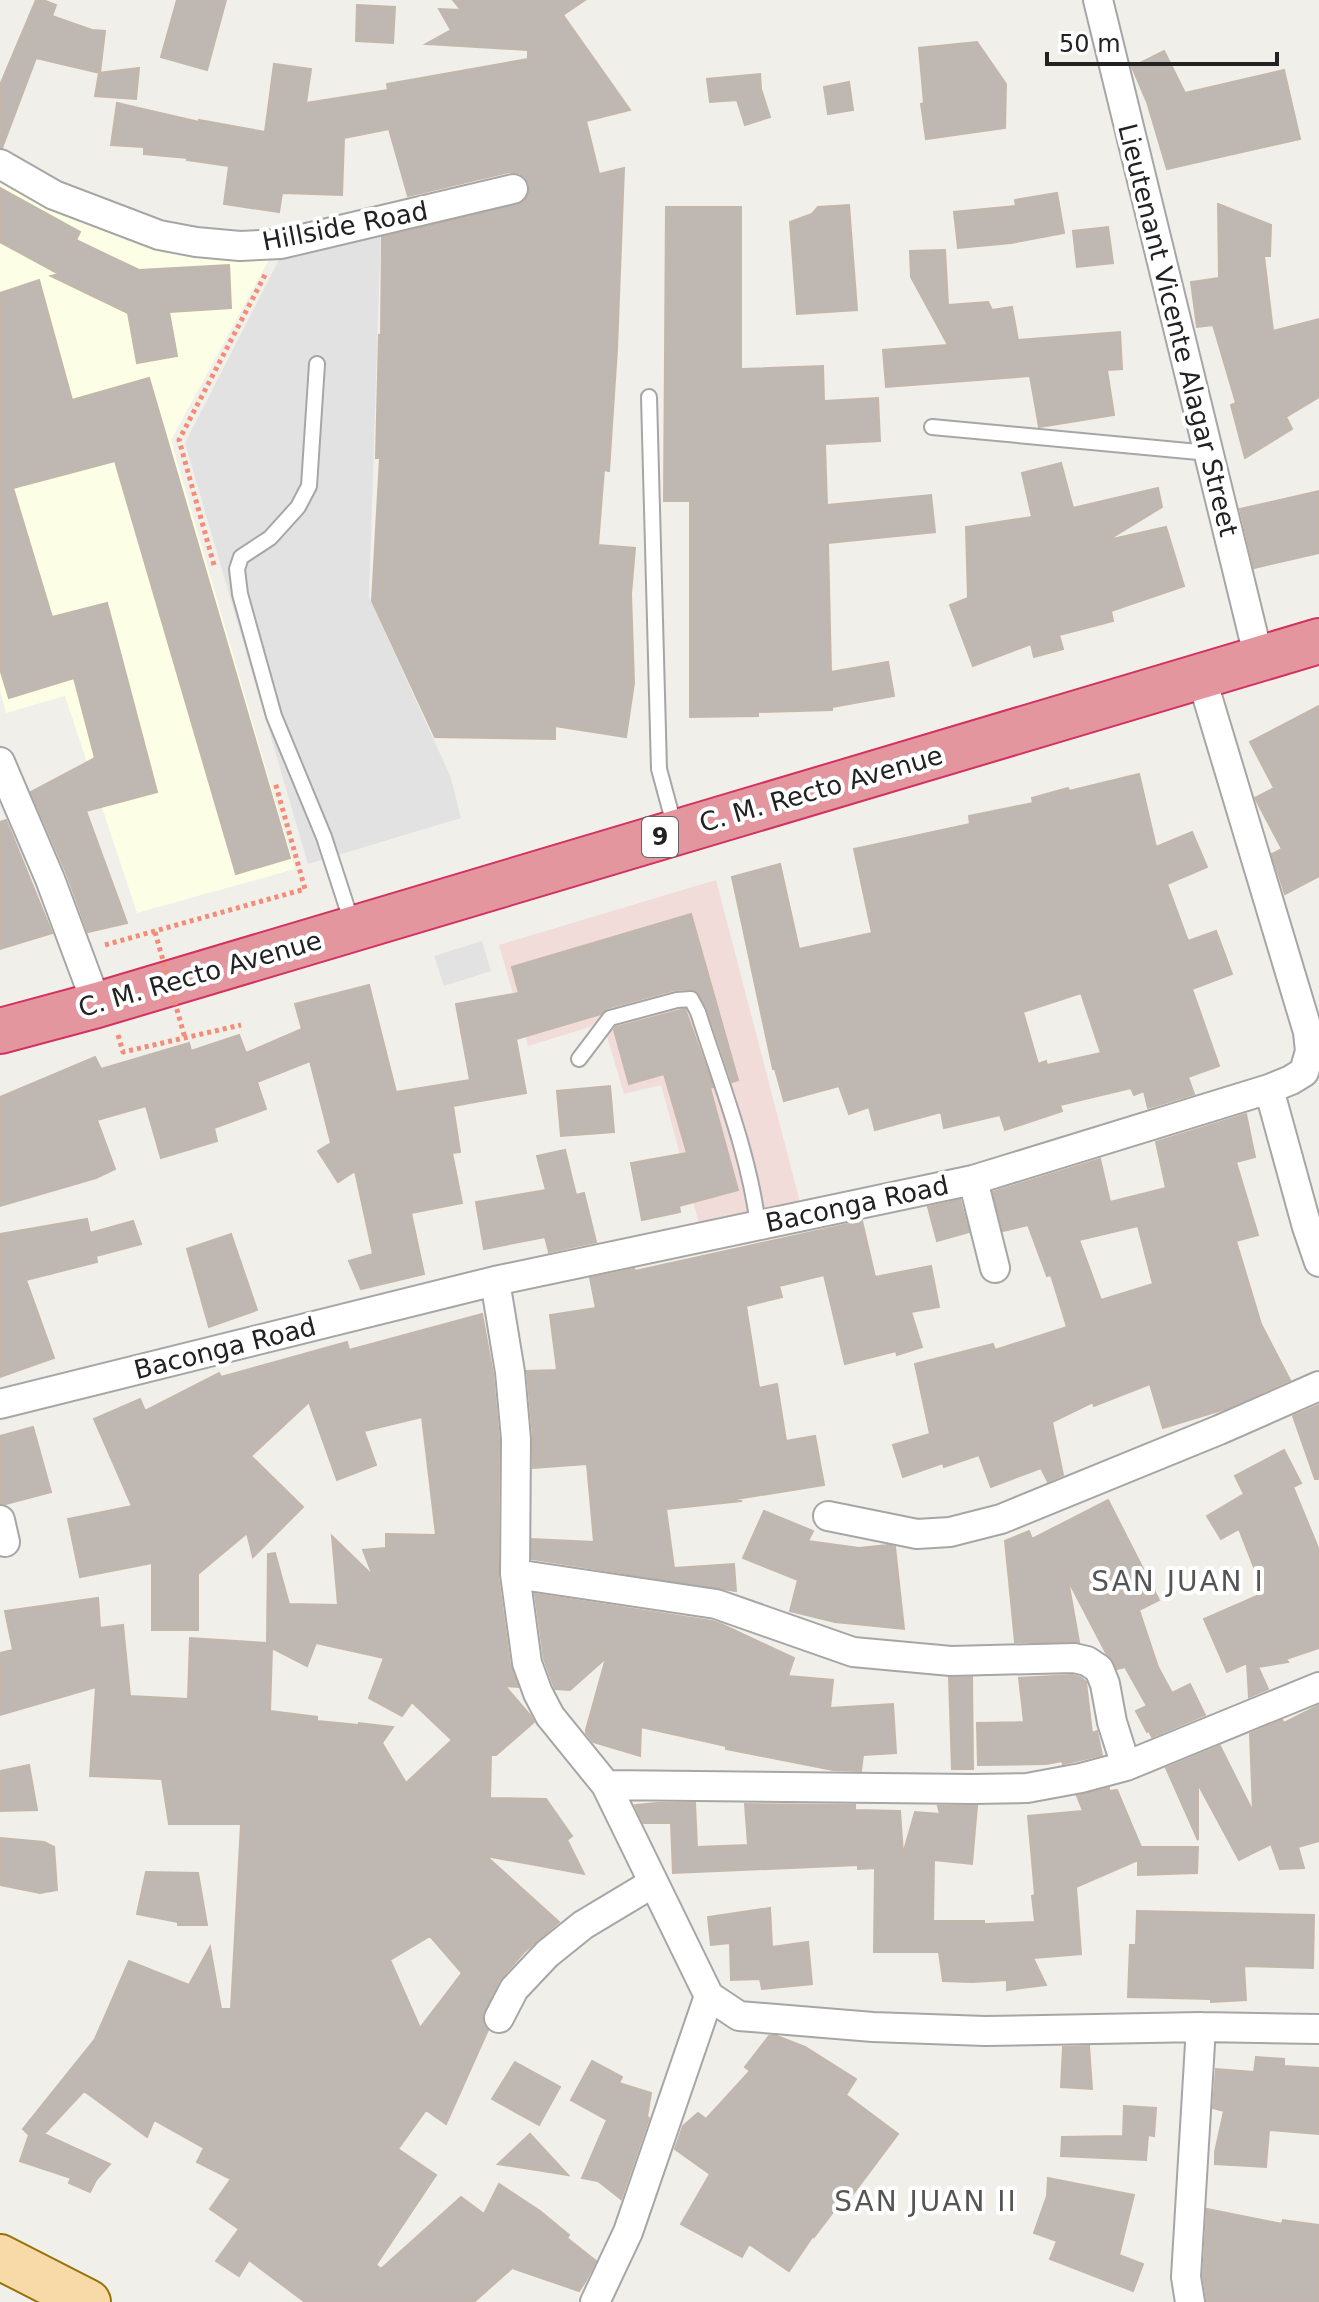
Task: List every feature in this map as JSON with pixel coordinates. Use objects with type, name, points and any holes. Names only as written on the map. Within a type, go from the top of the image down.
[{"type":"highway","name":"C. M. Recto Avenue","points":[[0,1031],[97,1005],[1319,641]]},
{"type":"main road","points":[[0,2257],[88,2302]]},
{"type":"street","name":"Lieutenant Vicente Alagar Street","points":[[1098,0],[1259,659]]},
{"type":"street","name":"Hillside Road","points":[[0,164],[54,195],[159,235],[240,246],[296,241],[513,189]]},
{"type":"street","name":"Baconga Road","points":[[0,1404],[495,1281],[973,1180],[1269,1089],[1312,1072],[1308,1032],[1201,676]]},
{"type":"street","points":[[0,762],[50,879],[97,1005]]},
{"type":"street","points":[[1269,1089],[1319,1262]]},
{"type":"street","points":[[973,1180],[995,1268]]},
{"type":"street","points":[[495,1281],[510,1372],[516,1439],[515,1574],[527,1663],[550,1716],[606,1785],[709,1996],[739,2016],[873,2027],[985,2031],[1201,2027],[1319,2029]]},
{"type":"street","points":[[828,1516],[917,1534],[950,1532],[1001,1519],[1319,1386]]},
{"type":"street","points":[[515,1574],[716,1604],[853,1652],[951,1661],[1074,1658],[1087,1661],[1099,1669],[1105,1684],[1112,1722],[1126,1766]]},
{"type":"street","points":[[606,1785],[1027,1788],[1126,1766],[1319,1687]]},
{"type":"street","points":[[499,2018],[514,1989],[547,1954],[583,1925],[653,1883]]},
{"type":"street","points":[[595,2302],[628,2232],[709,1996]]},
{"type":"street","points":[[1190,2302],[1186,2277],[1201,2027]]},
{"type":"lane","points":[[317,364],[309,486],[298,507],[270,538],[241,557],[237,569],[240,594],[274,716],[324,837],[353,928]]},
{"type":"lane","points":[[649,397],[659,769],[676,832]]},
{"type":"lane","points":[[932,427],[1209,453]]},
{"type":"lane","points":[[579,1059],[610,1018],[691,999],[698,1012],[734,1125],[754,1194],[758,1225]]},
{"type":"path","points":[[98,947],[213,915]]},
{"type":"path","points":[[155,932],[185,1038]]},
{"type":"path","points":[[123,1052],[241,1025]]},
{"type":"shaded area","points":[[0,177],[38,199],[139,243],[176,251],[271,256],[171,440],[295,869],[137,913],[65,696],[6,713],[0,691]]},
{"type":"shaded area","points":[[381,226],[369,597],[451,778],[461,818],[308,864],[185,443],[284,250]]},
{"type":"shaded area","points":[[716,880],[800,1202],[699,1223],[661,1085],[624,1094],[603,1023],[528,1046],[499,945]]},
{"type":"shaded area","points":[[482,941],[491,971],[444,986],[434,956]]},
{"type":"building","points":[[36,0],[56,5],[52,16],[92,30],[105,31],[100,73],[36,58],[2,148],[0,85]]},
{"type":"building","points":[[177,0],[226,0],[207,70],[161,57]]},
{"type":"building","points":[[453,0],[585,0],[563,15],[630,110],[586,121],[599,174],[624,168],[609,471],[604,470],[598,545],[635,548],[631,594],[634,683],[626,737],[555,726],[555,739],[435,737],[372,601],[380,458],[376,458],[382,237],[518,205],[525,201],[529,193],[526,178],[509,172],[408,196],[389,129],[344,138],[342,195],[282,193],[279,212],[224,204],[229,166],[144,154],[144,147],[111,145],[117,103],[199,122],[265,132],[274,64],[311,69],[306,103],[388,90],[387,84],[528,59],[528,50],[426,44],[451,30],[439,9],[461,10]]},
{"type":"building","points":[[357,5],[395,7],[393,43],[356,41]]},
{"type":"building","points":[[977,42],[1006,84],[1005,128],[926,139],[919,48]]},
{"type":"building","points":[[1164,51],[1185,93],[1284,70],[1300,139],[1167,169],[1147,102],[1132,67]]},
{"type":"building","points":[[139,68],[136,99],[95,96],[99,73]]},
{"type":"building","points":[[760,74],[761,89],[770,117],[745,125],[737,100],[710,102],[707,79]]},
{"type":"building","points":[[849,82],[853,110],[828,114],[824,87]]},
{"type":"building","points":[[0,188],[80,232],[76,240],[139,270],[229,265],[231,308],[169,312],[177,356],[137,363],[128,313],[51,276],[59,274],[0,242]]},
{"type":"building","points":[[1057,193],[1064,233],[1011,243],[958,248],[954,212],[1016,206],[1015,200]]},
{"type":"building","points":[[1218,204],[1271,225],[1270,256],[1264,256],[1273,331],[1319,319],[1319,397],[1286,417],[1292,429],[1245,458],[1231,405],[1236,403],[1213,325],[1197,327],[1191,282],[1219,278]]},
{"type":"building","points":[[849,205],[857,310],[797,314],[790,222],[812,214],[818,207]]},
{"type":"building","points":[[666,207],[741,207],[741,369],[823,366],[824,401],[878,398],[880,441],[825,444],[827,505],[931,495],[935,532],[828,543],[831,672],[888,662],[894,696],[832,707],[832,710],[690,717],[690,501],[664,501]]},
{"type":"building","points":[[1108,227],[1113,263],[1077,267],[1073,231]]},
{"type":"building","points":[[945,250],[948,305],[988,302],[992,310],[1012,307],[1018,340],[1120,332],[1122,369],[1107,370],[1114,415],[1039,427],[1030,376],[886,387],[883,350],[948,345],[911,277],[910,251]]},
{"type":"building","points":[[39,280],[72,400],[149,378],[290,858],[236,874],[115,461],[13,488],[52,617],[107,603],[157,792],[86,811],[127,923],[88,932],[31,792],[95,758],[74,678],[9,698],[0,669],[0,293]]},
{"type":"building","points":[[1061,463],[1073,508],[1158,488],[1162,507],[1108,540],[1166,527],[1184,586],[1111,611],[1113,621],[1059,635],[1063,649],[1034,657],[1031,644],[973,666],[950,605],[968,598],[966,527],[1032,517],[1022,473]]},
{"type":"building","points":[[1319,491],[1319,553],[1254,568],[1240,509]]},
{"type":"building","points":[[1319,706],[1319,876],[1285,894],[1272,854],[1282,849],[1255,798],[1274,788],[1250,742]]},
{"type":"building","points":[[1139,774],[1156,847],[1192,832],[1207,867],[1167,884],[1188,941],[1216,931],[1232,974],[1192,989],[1219,1066],[1188,1077],[1194,1094],[1148,1108],[1144,1091],[1134,1095],[1131,1088],[1060,1105],[1062,1111],[1005,1130],[1000,1115],[944,1128],[941,1112],[875,1130],[869,1107],[849,1114],[839,1086],[784,1101],[773,1069],[732,877],[780,864],[799,949],[872,933],[854,849],[970,824],[969,816],[1033,803],[1032,798],[1068,788],[1069,791]],"holes":[[[1081,993],[1101,1053],[1047,1065],[1046,1061],[1038,1064],[1023,1012]]]},
{"type":"building","points":[[6,820],[52,933],[0,949],[0,822]]},
{"type":"building","points":[[691,914],[738,1080],[732,1082],[707,1008],[699,994],[691,989],[674,990],[607,1008],[601,1014],[516,1039],[526,1093],[453,1106],[460,1152],[452,1153],[462,1203],[411,1213],[424,1274],[361,1289],[349,1261],[373,1254],[355,1171],[338,1182],[318,1151],[331,1143],[310,1061],[257,1082],[266,1109],[214,1128],[217,1141],[161,1158],[146,1106],[97,1120],[115,1169],[96,1178],[0,1206],[0,1097],[95,1057],[101,1069],[189,1043],[191,1051],[239,1035],[246,1053],[302,1029],[295,1004],[369,985],[396,1092],[470,1080],[456,1004],[519,993],[512,967]]},
{"type":"building","points":[[685,1009],[713,1087],[710,1088],[738,1190],[679,1206],[680,1212],[642,1220],[631,1163],[687,1153],[664,1074],[629,1084],[614,1030]]},
{"type":"building","points":[[610,1086],[614,1132],[561,1136],[557,1091]]},
{"type":"building","points":[[1246,1114],[1255,1157],[1236,1162],[1258,1235],[1236,1241],[1261,1324],[1290,1380],[1225,1409],[1163,1428],[1150,1384],[1094,1406],[1093,1402],[1052,1422],[1063,1475],[1048,1482],[1041,1468],[991,1487],[979,1455],[903,1477],[893,1445],[930,1434],[915,1364],[993,1344],[995,1350],[1067,1327],[1051,1275],[1047,1276],[1028,1225],[1003,1231],[993,1192],[1100,1159],[1110,1202],[1166,1188],[1156,1142]],"holes":[[[1138,1226],[1153,1284],[1101,1300],[1079,1240]]]},
{"type":"building","points":[[565,1150],[576,1195],[584,1193],[596,1242],[549,1252],[545,1237],[484,1249],[476,1202],[546,1190],[537,1156]]},
{"type":"building","points":[[960,1200],[969,1232],[937,1241],[928,1207]]},
{"type":"building","points":[[87,1219],[90,1233],[133,1221],[141,1244],[96,1256],[97,1262],[26,1280],[54,1358],[0,1377],[0,1234]]},
{"type":"building","points":[[862,1221],[875,1277],[931,1266],[939,1307],[911,1312],[922,1347],[897,1355],[896,1351],[845,1364],[824,1275],[779,1286],[782,1297],[746,1306],[759,1388],[777,1384],[786,1441],[815,1436],[824,1485],[736,1499],[742,1501],[666,1509],[674,1568],[734,1564],[736,1591],[532,1559],[532,1539],[594,1542],[587,1464],[533,1468],[527,1371],[557,1370],[550,1315],[596,1308],[590,1278]]},
{"type":"building","points":[[231,1234],[257,1310],[209,1327],[187,1249]]},
{"type":"building","points":[[482,1314],[493,1374],[499,1440],[498,1576],[510,1665],[518,1687],[505,1686],[534,1722],[496,1755],[491,1755],[490,1798],[546,1799],[572,1836],[567,1840],[584,1874],[486,1856],[559,1922],[524,1952],[499,1981],[482,2018],[488,2030],[446,2124],[426,2110],[398,2149],[436,2175],[376,2265],[381,2269],[461,2197],[484,2214],[499,2184],[540,2211],[596,2261],[579,2291],[512,2268],[474,2302],[305,2302],[249,2260],[239,2276],[216,2261],[239,2229],[210,2209],[231,2179],[197,2162],[204,2148],[154,2120],[147,2137],[84,2091],[44,2134],[110,2164],[90,2192],[69,2183],[71,2178],[20,2161],[29,2135],[23,2129],[95,2039],[129,1961],[189,1985],[210,1947],[221,2009],[231,2009],[241,1824],[169,1824],[162,1779],[90,1776],[96,1687],[0,1715],[0,1653],[13,1650],[5,1611],[98,1598],[100,1628],[123,1625],[130,1696],[188,1699],[190,1638],[267,1643],[268,1554],[275,1553],[289,1604],[338,1605],[332,1536],[373,1576],[363,1550],[386,1548],[386,1534],[436,1535],[422,1417],[364,1431],[376,1465],[337,1480],[309,1402],[251,1456],[303,1507],[253,1557],[247,1533],[198,1574],[198,1630],[152,1630],[152,1563],[80,1577],[68,1519],[132,1506],[94,1419],[140,1399],[145,1411],[219,1373],[221,1377],[347,1342],[349,1350]],"holes":[[[316,1643],[384,1658],[369,1698],[402,1716],[412,1702],[452,1740],[406,1783],[382,1743],[393,1727],[317,1721],[317,1717],[270,1711],[272,1648],[307,1666]],[[430,1936],[462,1973],[420,2028],[390,1960]]]},
{"type":"building","points":[[1319,1405],[1319,1479],[1315,1479],[1293,1416]]},
{"type":"building","points":[[33,1427],[51,1492],[0,1503],[0,1436]]},
{"type":"building","points":[[1284,1450],[1301,1483],[1293,1487],[1319,1550],[1319,1648],[1286,1659],[1288,1662],[1258,1667],[1268,1689],[1249,1697],[1247,1663],[1227,1672],[1204,1619],[1264,1593],[1239,1529],[1221,1539],[1207,1516],[1244,1494],[1235,1476]]},
{"type":"building","points":[[1108,1500],[1159,1600],[1139,1610],[1158,1667],[1172,1693],[1190,1684],[1205,1715],[1152,1737],[1136,1711],[1147,1706],[1125,1667],[1117,1669],[1106,1653],[1068,1580],[1079,1642],[1015,1642],[1005,1541],[1029,1531],[1032,1539]]},
{"type":"building","points":[[764,1511],[813,1531],[808,1541],[859,1548],[895,1547],[904,1629],[835,1622],[790,1611],[798,1580],[743,1558]]},
{"type":"building","points":[[535,1594],[721,1624],[794,1658],[788,1676],[833,1680],[830,1708],[893,1704],[896,1753],[863,1755],[861,1771],[833,1770],[726,1749],[726,1746],[641,1727],[640,1756],[593,1742],[586,1730],[606,1658],[570,1690],[555,1689],[544,1659]]},
{"type":"building","points":[[1072,1675],[1086,1682],[1092,1733],[1097,1731],[1102,1755],[1063,1764],[1062,1761],[978,1765],[977,1723],[1024,1722],[1019,1678]]},
{"type":"building","points":[[972,1677],[973,1769],[952,1769],[949,1678]]},
{"type":"building","points":[[1319,1705],[1319,1841],[1298,1847],[1304,1868],[1280,1869],[1271,1844],[1239,1860],[1198,1784],[1198,1840],[1166,1768],[1220,1746],[1253,1812],[1250,1734],[1282,1720],[1284,1723]]},
{"type":"building","points":[[29,1765],[37,1810],[0,1811],[0,1771]]},
{"type":"building","points":[[1109,1788],[1109,1791],[1117,1790],[1141,1847],[1198,1847],[1197,1873],[1138,1875],[1138,1860],[1076,1887],[1081,1954],[1033,1958],[1046,1985],[1007,1990],[1007,1980],[943,1981],[939,1952],[874,1952],[875,1868],[858,1869],[858,1865],[673,1873],[671,1823],[643,1823],[635,1805],[695,1803],[697,1847],[748,1845],[745,1804],[855,1805],[855,1810],[900,1811],[903,1854],[915,1812],[940,1814],[938,1806],[977,1806],[972,1864],[934,1860],[933,1921],[984,1921],[984,1924],[1035,1922],[1028,1816],[1083,1811],[1077,1796]]},
{"type":"building","points":[[0,1838],[44,1842],[54,1847],[57,1890],[40,1893],[0,1885]]},
{"type":"building","points":[[146,1872],[198,1873],[207,1925],[178,1925],[178,1922],[137,1914]]},
{"type":"building","points":[[770,1908],[772,1947],[808,1942],[812,1984],[762,1989],[760,1979],[731,1980],[730,1943],[711,1945],[708,1917]]},
{"type":"building","points":[[1137,1911],[1314,1915],[1313,1968],[1244,1966],[1246,2000],[1211,2002],[1211,1999],[1128,1997],[1130,1945],[1136,1945]]},
{"type":"building","points":[[769,2036],[805,2047],[856,2079],[846,2095],[898,2134],[841,2210],[837,2207],[813,2236],[789,2271],[749,2244],[742,2257],[681,2224],[710,2174],[675,2149],[683,2126],[698,2113],[706,2119],[750,2071],[745,2067]]},
{"type":"building","points":[[1089,2046],[1092,2089],[1061,2087],[1063,2047]]},
{"type":"building","points":[[1256,2057],[1284,2059],[1284,2066],[1319,2068],[1319,2134],[1269,2130],[1266,2167],[1215,2164],[1224,2111],[1213,2108],[1216,2069],[1254,2072]]},
{"type":"building","points":[[592,2061],[622,2077],[619,2083],[651,2093],[649,2118],[621,2199],[598,2181],[582,2178],[607,2120],[571,2100]]},
{"type":"building","points":[[515,2062],[560,2087],[539,2125],[492,2099]]},
{"type":"building","points":[[1124,2106],[1156,2108],[1154,2136],[1148,2135],[1146,2160],[1061,2156],[1062,2137],[1123,2136]]},
{"type":"building","points":[[530,2134],[568,2175],[498,2164]]},
{"type":"building","points":[[1048,2178],[1134,2195],[1119,2255],[1143,2264],[1133,2291],[1050,2259],[1057,2241],[1034,2233],[1047,2196]]},
{"type":"building","points":[[1207,2209],[1282,2224],[1283,2220],[1319,2225],[1319,2302],[1207,2302],[1203,2276]]},
{"type":"district","name":"SAN JUAN I","points":[[1178,1581]]},
{"type":"district","name":"SAN JUAN II","points":[[926,2201]]}]
